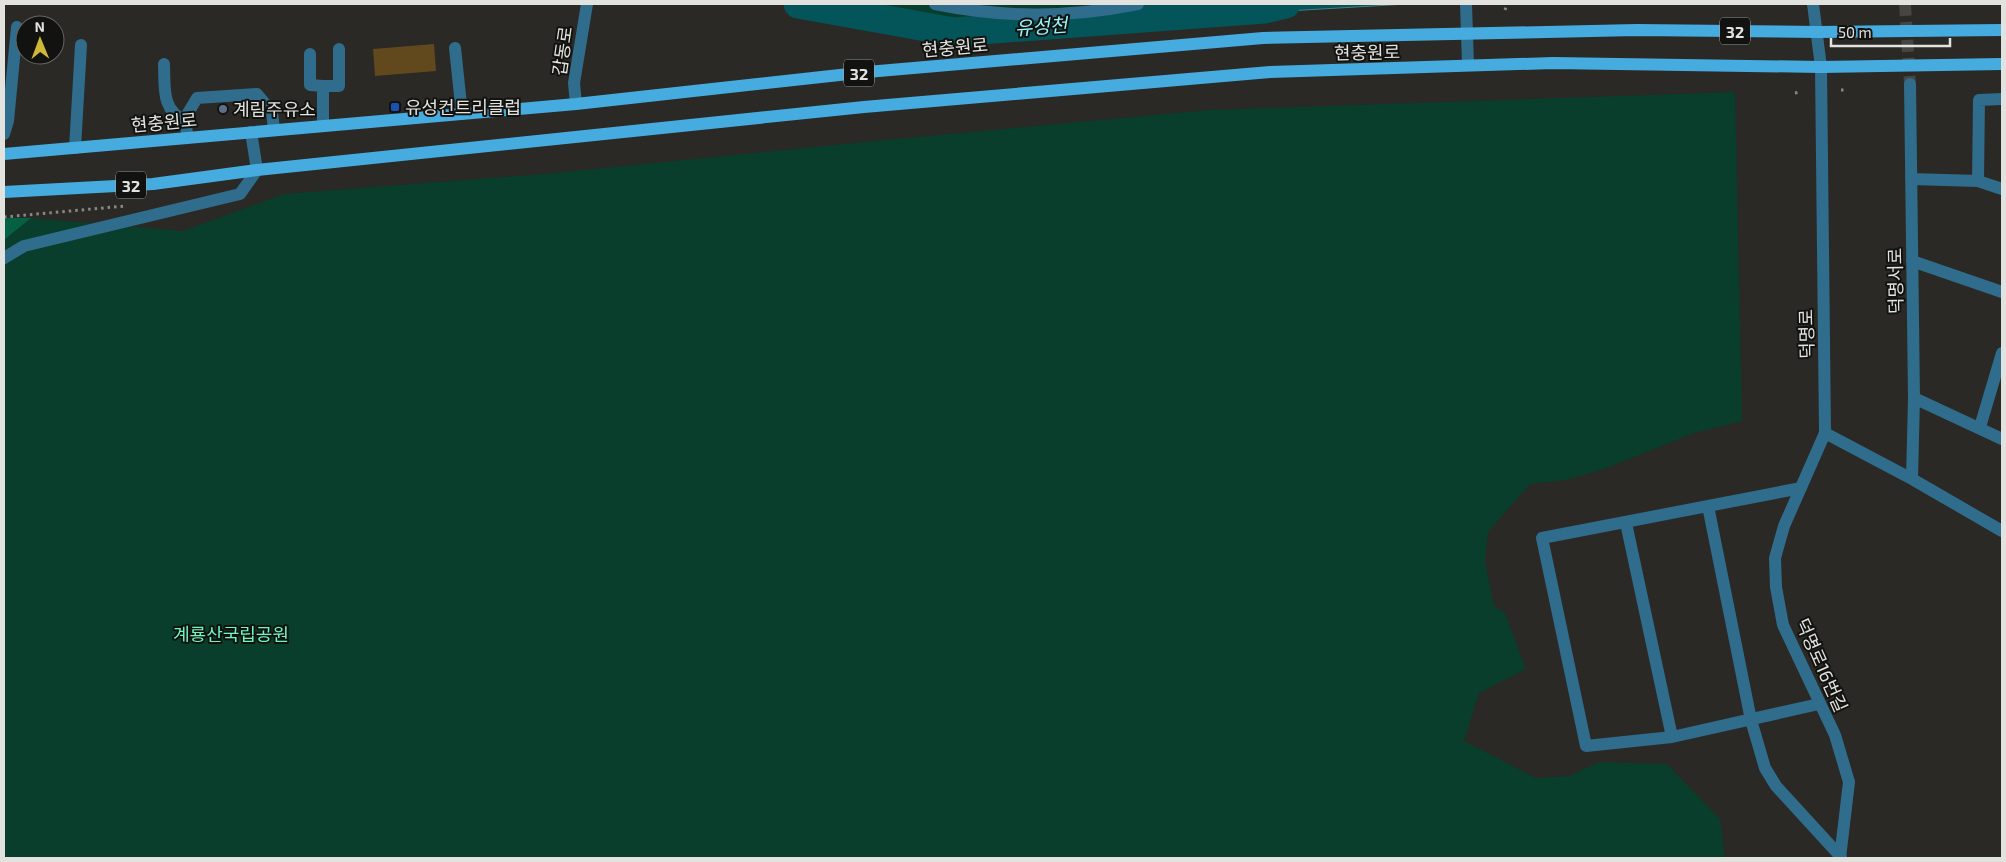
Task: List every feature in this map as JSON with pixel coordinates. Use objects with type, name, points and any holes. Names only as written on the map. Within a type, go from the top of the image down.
[{"type":"main road","name":"현충원로","points":[[4,154],[576,104],[867,72],[1262,38],[1468,32],[1637,30],[1818,32],[2002,30]]},
{"type":"main road","name":"현충원로","points":[[4,192],[154,184],[257,170],[864,107],[1270,72],[1554,63],[1821,67],[2002,64]]},
{"type":"street","name":"갑동로","points":[[576,104],[574,83],[586,4]]},
{"type":"street","points":[[935,4],[1006,16],[1060,14],[1138,4]]},
{"type":"street","points":[[1466,4],[1468,65]]},
{"type":"street","name":"덕명로","points":[[1813,4],[1821,67],[1825,433]]},
{"type":"street","points":[[75,148],[81,45]]},
{"type":"street","points":[[4,134],[8,121],[15,48]]},
{"type":"street","points":[[455,48],[462,114]]},
{"type":"street","points":[[310,54],[310,84],[339,86],[339,49]]},
{"type":"street","points":[[164,64],[166,101],[175,116],[186,122]]},
{"type":"street","name":"덕명서로","points":[[1910,84],[1914,398],[1912,479]]},
{"type":"street","points":[[323,86],[323,126]]},
{"type":"street","points":[[187,138],[186,122],[188,112],[197,98],[257,94],[272,112],[274,130]]},
{"type":"street","points":[[1978,181],[1979,100],[2002,99]]},
{"type":"street","points":[[4,258],[24,246],[240,194],[257,170],[251,132]]},
{"type":"street","points":[[1911,179],[1978,181],[2002,189]]},
{"type":"street","points":[[1912,261],[2002,292]]},
{"type":"street","points":[[1980,427],[2002,353]]},
{"type":"street","points":[[1914,398],[1980,427],[2002,439]]},
{"type":"street","points":[[1825,433],[1912,479],[2002,531]]},
{"type":"street","name":"덕명로16번길","points":[[1825,433],[1784,526],[1775,558],[1776,587],[1783,625],[1834,734],[1850,782],[1840,858]]},
{"type":"street","points":[[1801,488],[1542,538],[1586,746],[1672,737],[1819,704]]},
{"type":"street","points":[[1708,506],[1751,720],[1765,768],[1776,786],[1840,858]]},
{"type":"street","points":[[1626,523],[1672,737]]},
{"type":"path","points":[[1504,10],[1507,4]]},
{"type":"path","points":[[1795,93],[1800,92]]},
{"type":"path","points":[[4,217],[126,206]]},
{"type":"green space","points":[[890,4],[1175,4],[1030,22],[894,17]]},
{"type":"green space","name":"계룡산국립공원","points":[[1735,92],[1742,421],[1694,433],[1604,469],[1566,480],[1530,484],[1488,532],[1485,562],[1494,606],[1505,613],[1526,669],[1479,693],[1464,741],[1536,778],[1569,776],[1599,762],[1667,764],[1720,819],[1725,858],[4,858],[4,236],[10,235],[31,218],[183,231],[284,194],[544,174],[1209,110]]},
{"type":"green space","points":[[4,218],[31,218],[4,240]]},
{"type":"water","points":[[1253,4],[1407,4],[1253,13]]},
{"type":"building","points":[[434,44],[436,71],[375,76],[373,49]]},
{"type":"waterway","name":"유성천","points":[[798,4],[954,32],[1265,9],[1286,4]]},
{"type":"tunnel","points":[[1905,4],[1910,84]]},
{"type":"place","name":"유성컨트리클럽","points":[[395,107]]},
{"type":"place","name":"계림주유소","points":[[223,109]]}]
